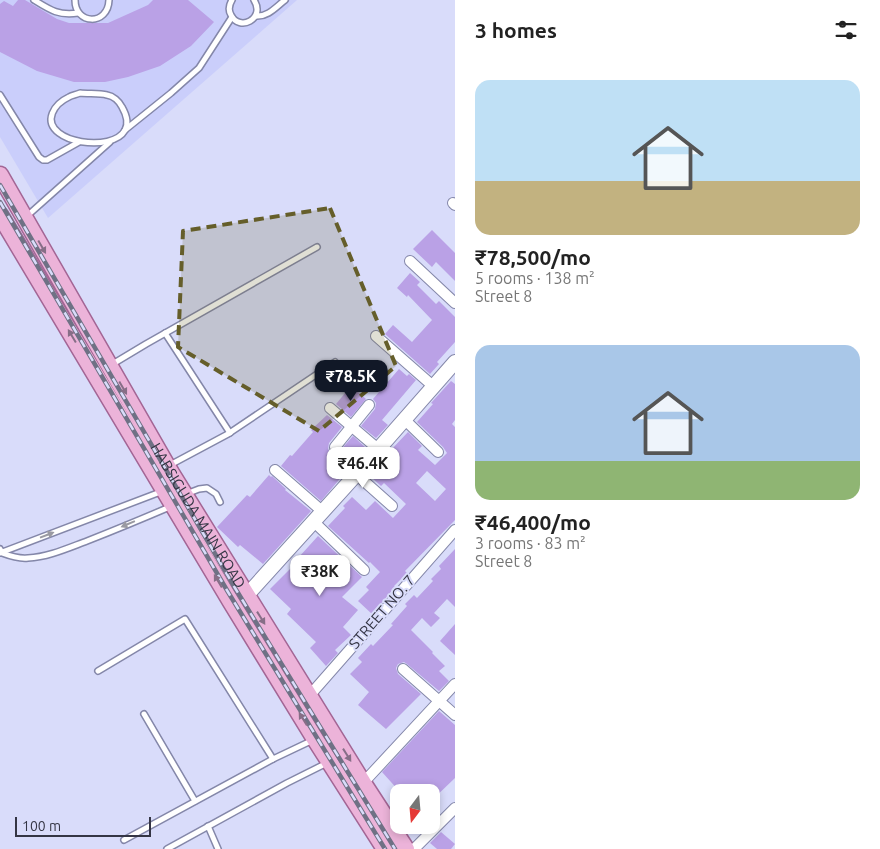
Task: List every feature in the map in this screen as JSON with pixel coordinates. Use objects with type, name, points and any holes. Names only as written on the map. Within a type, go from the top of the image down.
[{"type":"main road","name":"HABSIGUDA MAIN ROAD","points":[[0,175],[168,466],[179,500],[231,602],[385,849]]},
{"type":"main road","name":"HABSIGUDA MAIN ROAD","points":[[0,214],[164,491],[179,500],[247,595],[406,849]]},
{"type":"main road","points":[[10,232],[27,221]]},
{"type":"street","points":[[410,261],[455,303]]},
{"type":"street","points":[[376,336],[433,386]]},
{"type":"street","points":[[247,595],[433,386],[452,371]]},
{"type":"street","points":[[335,447],[369,405]]},
{"type":"street","points":[[330,408],[378,449]]},
{"type":"street","points":[[404,419],[438,452]]},
{"type":"street","points":[[275,470],[318,516],[364,570]]},
{"type":"street","points":[[356,474],[392,506]]},
{"type":"street","name":"STREET NO. 7","points":[[310,695],[455,530]]},
{"type":"street","points":[[403,669],[455,715]]},
{"type":"street","points":[[363,783],[455,684]]},
{"type":"street","points":[[414,849],[455,808]]},
{"type":"lane","points":[[34,0],[62,14],[78,13]]},
{"type":"lane","points":[[75,0],[78,13],[87,19],[98,18],[106,12],[109,0]]},
{"type":"lane","points":[[232,0],[229,8],[232,17],[235,21],[244,23],[253,20],[256,16],[258,7],[254,0]]},
{"type":"lane","points":[[256,16],[267,15],[285,0]]},
{"type":"lane","points":[[27,221],[110,142],[119,137],[199,68],[232,17]]},
{"type":"lane","points":[[110,142],[80,142],[60,134],[53,128],[51,118],[54,109],[68,97],[80,94],[108,95],[115,98],[123,109],[127,123],[125,130]]},
{"type":"lane","points":[[0,96],[39,157],[43,160],[47,160],[80,142]]},
{"type":"lane","points":[[110,366],[317,247]]},
{"type":"lane","points":[[165,333],[230,433]]},
{"type":"lane","points":[[168,466],[230,433],[335,362]]},
{"type":"lane","points":[[1,552],[21,558],[62,551],[125,526],[179,500],[199,488],[207,488],[216,494],[220,502]]},
{"type":"lane","points":[[1,552],[164,491]]},
{"type":"lane","points":[[98,671],[185,619],[273,759]]},
{"type":"lane","points":[[144,714],[195,801]]},
{"type":"lane","points":[[124,840],[273,759],[315,739]]},
{"type":"lane","points":[[167,849],[287,783],[330,762]]},
{"type":"lane","points":[[208,826],[218,849]]},
{"type":"highlighted area","points":[[330,208],[396,366],[319,431],[178,347],[183,231]]},
{"type":"shaded area","points":[[0,0],[297,0],[48,218],[0,137]]},
{"type":"building","points":[[18,0],[25,0],[57,19],[69,23],[108,23],[148,5],[153,0],[188,0],[214,22],[191,46],[160,66],[128,77],[105,82],[74,82],[37,71],[0,52],[0,4],[4,1],[13,6]]},
{"type":"building","points":[[432,230],[455,253],[455,281],[436,262],[432,267],[413,249]]},
{"type":"building","points":[[410,273],[420,282],[417,285],[436,304],[439,301],[455,317],[455,342],[437,362],[439,364],[430,374],[385,334],[393,325],[412,342],[432,320],[408,295],[407,297],[397,288]]},
{"type":"building","points":[[399,369],[407,376],[409,374],[416,380],[382,420],[388,425],[376,438],[361,426],[375,409],[376,403],[373,399]]},
{"type":"building","points":[[451,381],[455,384],[455,420],[452,424],[455,427],[455,520],[405,571],[407,573],[372,614],[358,601],[369,590],[366,587],[380,572],[328,526],[345,508],[343,506],[352,497],[366,510],[375,501],[393,518],[406,504],[384,483],[381,486],[370,476],[392,453],[390,451],[408,432],[422,446],[418,450],[435,465],[447,453],[417,422],[433,404],[431,403]],"holes":[[[427,471],[446,489],[435,501],[416,483]]]},
{"type":"building","points":[[351,386],[366,399],[351,417],[336,404]]},
{"type":"building","points":[[327,415],[342,427],[329,443],[328,449],[330,452],[333,454],[338,453],[353,436],[366,448],[321,501],[281,466],[313,432],[311,430]]},
{"type":"building","points":[[269,475],[311,511],[263,564],[240,545],[238,547],[217,527],[247,495],[250,497]]},
{"type":"building","points":[[318,536],[362,577],[342,597],[358,610],[343,627],[351,635],[335,650],[338,653],[326,666],[310,648],[316,642],[287,614],[291,609],[270,589],[300,559],[299,557]]},
{"type":"building","points":[[455,549],[455,607],[447,599],[434,613],[440,618],[431,627],[422,618],[411,630],[445,666],[439,671],[449,681],[439,691],[404,662],[398,664],[396,668],[398,674],[421,694],[386,729],[358,705],[369,692],[350,674],[362,662],[358,658],[371,644],[373,646],[393,625],[391,624],[407,606],[405,604],[414,595],[417,598],[433,581],[431,579],[441,569],[439,566]]},
{"type":"building","points":[[455,624],[455,655],[440,641]]},
{"type":"building","points":[[439,711],[455,725],[455,778],[440,792],[440,784],[393,784],[382,772]]},
{"type":"building","points":[[440,833],[455,844],[451,849],[437,849],[430,843]]},
{"type":"railway","points":[[0,185],[235,588],[395,849]]},
{"type":"railway","points":[[0,202],[228,592],[385,849]]}]
